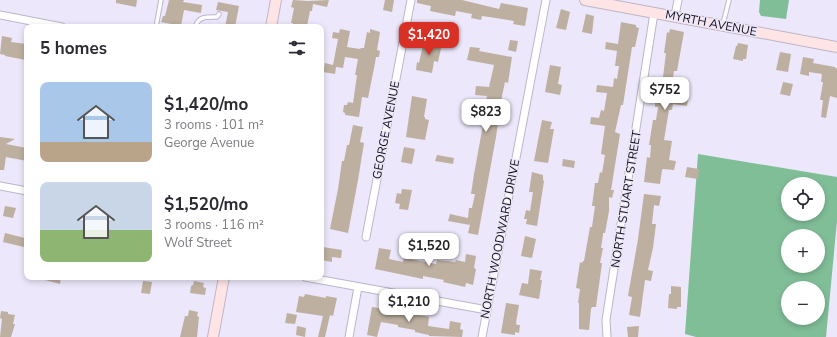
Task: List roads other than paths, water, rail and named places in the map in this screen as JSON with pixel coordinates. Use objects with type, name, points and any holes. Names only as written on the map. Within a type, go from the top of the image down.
[{"type":"street","points":[[272,24],[276,0]]},
{"type":"street","name":"GEORGE AVENUE","points":[[366,237],[411,0]]},
{"type":"street","name":"NORTH WOODWARD DRIVE","points":[[482,337],[546,0]]},
{"type":"street","name":"MYRTH AVENUE","points":[[585,0],[837,47]]},
{"type":"street","points":[[675,16],[678,0]]},
{"type":"street","name":"NORTH STUART STREET","points":[[607,337],[606,320],[654,13]]},
{"type":"street","points":[[0,15],[46,24]]},
{"type":"street","points":[[0,186],[24,190]]},
{"type":"street","points":[[213,337],[223,280]]},
{"type":"street","points":[[321,280],[487,310]]},
{"type":"street","points":[[349,337],[358,287]]},
{"type":"lane","points":[[157,24],[161,0]]},
{"type":"lane","points":[[723,25],[729,0]]},
{"type":"lane","points":[[196,24],[197,21],[205,17],[217,17],[219,14]]}]
